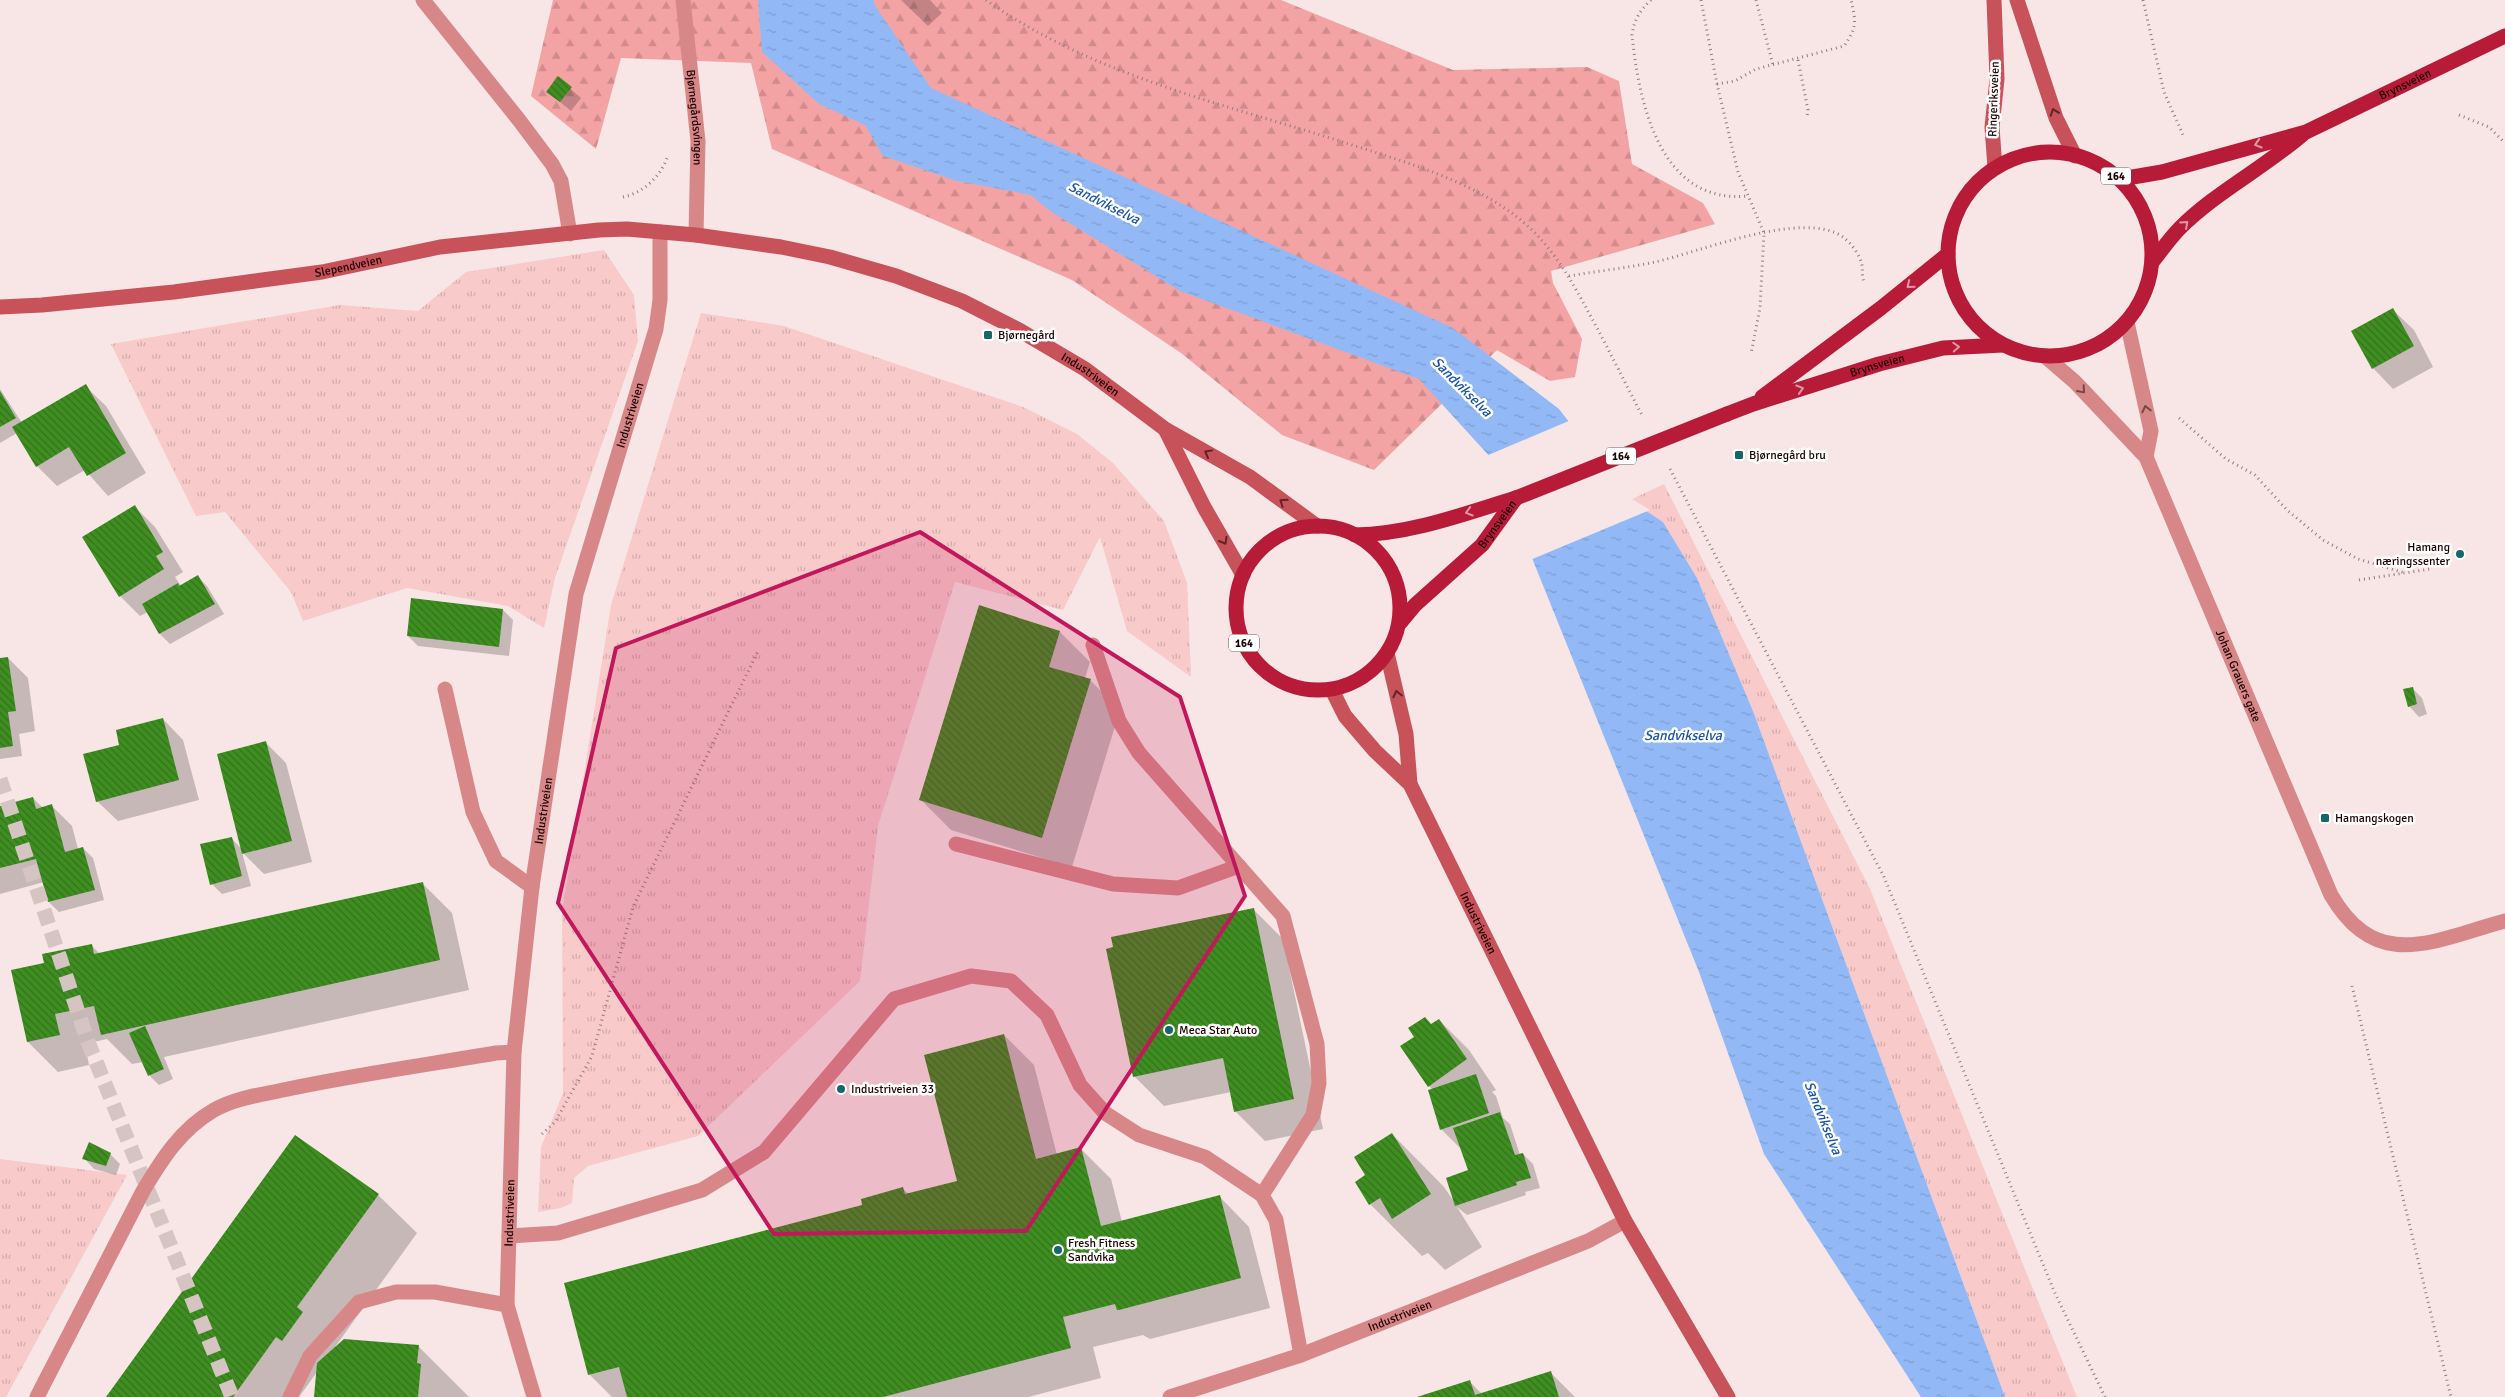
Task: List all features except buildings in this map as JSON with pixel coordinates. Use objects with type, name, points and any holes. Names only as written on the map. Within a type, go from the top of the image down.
[{"type":"main road","name":"Ringeriksveien","points":[[1994,0],[1996,79],[1992,127],[1995,168]]},
{"type":"main road","points":[[2017,0],[2056,118],[2075,156]]},
{"type":"main road","name":"Brynsveien","points":[[2120,180],[2162,172],[2306,132],[2505,36]]},
{"type":"main road","name":"Brynsveien","points":[[2153,261],[2193,216],[2276,158],[2306,132]]},
{"type":"main road","name":"164","points":[[2060,152],[2075,156],[2102,166],[2120,180],[2135,197],[2146,216],[2152,238],[2153,261],[2149,283],[2140,304],[2127,322],[2110,338],[2091,349],[2069,355],[2046,357],[2024,353],[2003,345],[1984,332],[1969,317],[1958,297],[1950,276],[1948,254],[1951,231],[1964,200],[1978,182],[1995,168],[2015,158],[2037,153],[2060,152]]},
{"type":"main road","name":"Slependveien","points":[[0,307],[42,305],[174,292],[322,272],[440,247],[510,238],[626,229],[696,235]]},
{"type":"main road","name":"Industriveien","points":[[696,235],[830,256],[896,276],[962,301],[1019,330],[1085,369],[1165,429],[1250,477],[1317,526]]},
{"type":"main road","name":"Brynsveien","points":[[1753,404],[1881,308],[1948,254]]},
{"type":"main road","name":"Brynsveien","points":[[1356,534],[1383,534],[1408,529],[1516,498],[1753,404],[1879,364],[1943,348],[2003,345]]},
{"type":"main road","name":"Industriveien","points":[[1165,429],[1204,507],[1243,575]]},
{"type":"main road","name":"Brynsveien","points":[[1400,623],[1415,605],[1482,545],[1516,498]]},
{"type":"main road","name":"164","points":[[1317,526],[1337,528],[1356,534],[1372,545],[1393,573],[1399,590],[1400,623],[1388,654],[1377,667],[1364,677],[1349,685],[1332,690],[1310,691],[1288,685],[1269,675],[1253,659],[1242,640],[1236,619],[1237,596],[1243,575],[1254,556],[1272,540],[1293,530],[1317,526]]},
{"type":"main road","name":"Industriveien","points":[[1388,654],[1406,734],[1410,784]]},
{"type":"main road","name":"Industriveien","points":[[1332,690],[1345,716],[1375,751],[1410,784],[1625,1221],[1728,1397]]},
{"type":"street","points":[[423,0],[520,120],[552,164],[561,181],[570,234]]},
{"type":"street","name":"Bjørnegårdsvingen","points":[[683,0],[698,141],[696,235]]},
{"type":"street","name":"Industriveien","points":[[534,1397],[507,1305],[514,1052],[532,887],[576,594],[656,329],[660,300],[660,232]]},
{"type":"street","points":[[2127,322],[2151,431],[2146,457]]},
{"type":"street","name":"Johan Grauers gate","points":[[2046,357],[2075,382],[2146,457],[2331,895],[2347,920],[2361,932],[2384,943],[2400,945],[2428,942],[2505,921]]},
{"type":"street","points":[[1093,644],[1119,721],[1139,753],[1283,916],[1318,1044],[1319,1083],[1313,1115],[1262,1195]]},
{"type":"street","points":[[445,689],[473,812],[496,861],[532,887]]},
{"type":"street","points":[[956,844],[1113,884],[1178,888],[1239,866]]},
{"type":"street","points":[[509,1236],[558,1232],[702,1190],[764,1152],[894,999],[971,976],[1011,981],[1047,1016],[1080,1085],[1105,1113],[1139,1135],[1205,1157],[1262,1195],[1276,1220],[1301,1355]]},
{"type":"street","points":[[37,1397],[143,1191],[160,1162],[188,1128],[213,1110],[231,1102],[322,1082],[496,1053],[514,1052]]},
{"type":"street","name":"Industriveien","points":[[1170,1397],[1301,1355],[1588,1241],[1625,1221]]},
{"type":"street","points":[[290,1397],[310,1356],[358,1302],[396,1292],[435,1292],[507,1305]]},
{"type":"path","points":[[986,0],[1066,46],[1124,72],[1414,166],[1473,190],[1534,232],[1550,249],[1569,276],[1648,425]]},
{"type":"path","points":[[1651,0],[1641,10],[1633,25],[1632,35],[1648,121],[1660,146],[1678,172],[1695,186],[1715,194],[1735,197],[1748,196]]},
{"type":"path","points":[[1701,0],[1717,84],[1738,172],[1764,233],[1760,308],[1751,354]]},
{"type":"path","points":[[1756,0],[1773,65]]},
{"type":"path","points":[[1717,84],[1735,81],[1756,69],[1798,60],[1844,46],[1854,32],[1854,14],[1851,0]]},
{"type":"path","points":[[2143,1],[2164,92],[2184,137]]},
{"type":"path","points":[[1798,60],[1808,110],[1807,117]]},
{"type":"path","points":[[2459,115],[2489,127],[2505,143]]},
{"type":"path","points":[[615,199],[634,195],[652,181],[664,166],[669,151]]},
{"type":"path","points":[[1569,276],[1656,261],[1764,233],[1799,228],[1824,229],[1842,237],[1854,248],[1862,263],[1863,279],[1867,285]]},
{"type":"path","points":[[2173,414],[2226,459],[2256,475],[2287,510],[2323,540],[2358,559],[2405,573]]},
{"type":"path","points":[[1670,468],[1884,877],[2054,1291],[2104,1397]]},
{"type":"path","points":[[2359,580],[2430,569]]},
{"type":"path","points":[[511,1161],[555,1122],[592,1056],[633,907],[758,651]]},
{"type":"path","points":[[2352,986],[2451,1397]]},
{"type":"highlighted area","points":[[920,532],[1180,697],[1245,896],[1026,1231],[774,1234],[558,903],[616,648]]},
{"type":"green space","points":[[553,0],[1281,0],[1453,70],[1587,67],[1619,81],[1632,164],[1703,203],[1715,224],[1551,271],[1553,283],[1582,339],[1575,377],[1550,381],[1497,350],[1374,470],[1282,435],[1181,353],[1072,280],[772,149],[751,63],[621,58],[596,149],[531,96]]},
{"type":"green space","points":[[604,250],[634,295],[638,341],[555,578],[544,628],[508,606],[407,588],[303,621],[291,592],[225,512],[196,516],[111,344],[340,305],[418,311],[466,272]]},
{"type":"green space","points":[[701,313],[784,326],[1023,407],[1077,434],[1113,463],[1164,521],[1187,583],[1191,677],[1127,631],[1100,537],[1063,610],[955,582],[878,826],[860,981],[698,1136],[588,1166],[574,1178],[572,1203],[561,1208],[538,1212],[541,1147],[563,1093],[562,912],[611,605]]},
{"type":"green space","points":[[1664,484],[1870,889],[2077,1397],[2005,1397],[1753,711],[1697,578],[1663,522],[1630,500]]},
{"type":"green space","points":[[0,1159],[127,1175],[6,1397],[0,1397]]},
{"type":"water","name":"Sandvikselva","points":[[758,0],[874,0],[874,4],[931,88],[1453,328],[1559,409],[1630,500],[1663,522],[1697,578],[1753,711],[2005,1397],[1921,1397],[1764,1154],[1699,972],[1492,459],[1419,379],[1180,291],[1050,211],[1031,195],[957,181],[883,156],[865,125],[819,104],[762,52]]},
{"type":"pier","points":[[1571,420],[1632,499],[1650,510],[1530,560],[1490,461],[1486,456]]},
{"type":"tunnel","points":[[0,779],[88,1042],[232,1397]]},
{"type":"place","name":"Bjørnegård","points":[[988,335]]},
{"type":"place","name":"Bjørnegård bru","points":[[1739,455]]},
{"type":"place","name":"Hamang næringssenter","points":[[2460,554]]},
{"type":"place","name":"Hamangskogen","points":[[2325,818]]},
{"type":"place","name":"Meca Star Auto","points":[[1169,1030]]},
{"type":"place","name":"Industriveien 33","points":[[841,1089]]},
{"type":"place","name":"Fresh Fitness Sandvika","points":[[1058,1250]]}]
